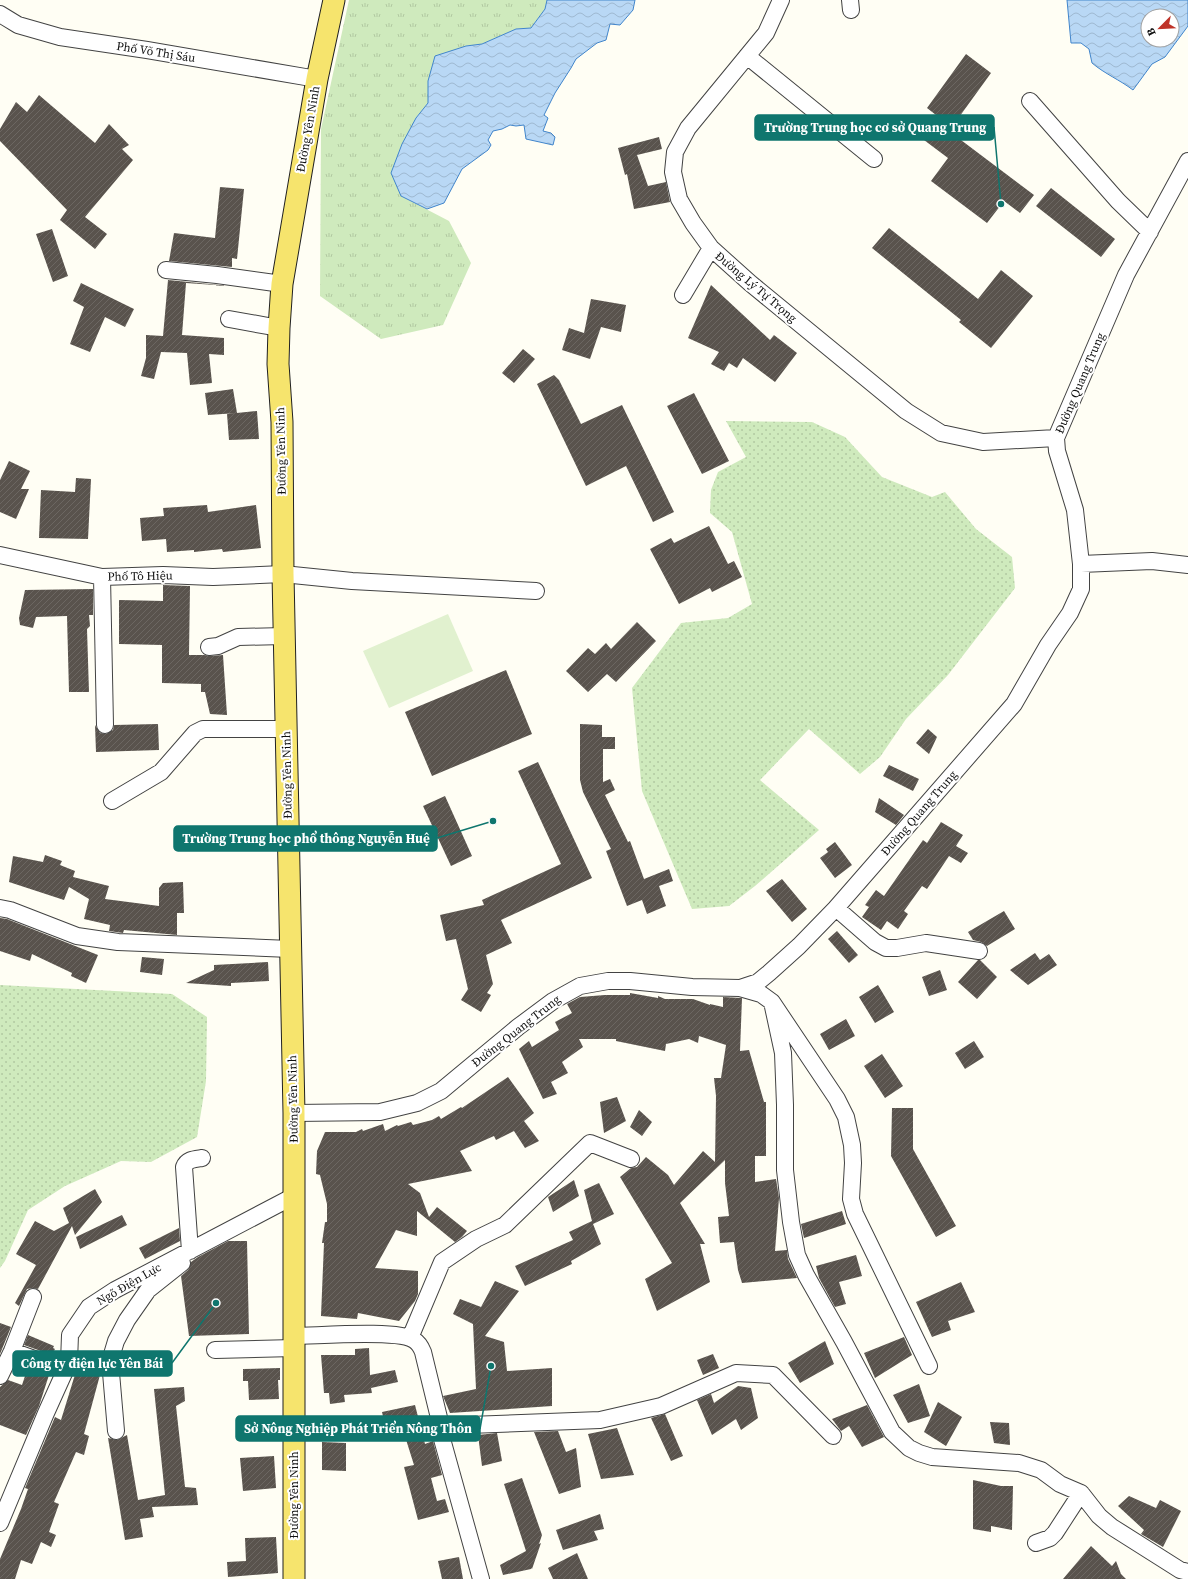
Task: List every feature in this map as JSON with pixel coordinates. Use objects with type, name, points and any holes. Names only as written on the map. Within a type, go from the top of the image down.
[{"type":"main road","name":"Đường Yên Ninh","points":[[294,1579],[294,1113],[284,636],[282,422],[278,364],[282,284],[317,79],[334,0]]},
{"type":"street","name":"Đường Lý Tự Trọng","points":[[781,0],[766,33],[688,128],[675,152],[673,172],[679,199],[693,223],[711,248],[750,283],[906,411],[941,433],[983,442],[1056,438]]},
{"type":"street","name":"Phố Võ Thị Sáu","points":[[0,14],[18,25],[60,37],[147,50],[317,79]]},
{"type":"street","points":[[747,56],[874,159]]},
{"type":"street","points":[[1030,101],[1118,201],[1150,232]]},
{"type":"street","name":"Đường Quang Trung","points":[[294,1113],[380,1112],[417,1103],[441,1091],[553,1001],[580,986],[608,980],[692,987],[740,988],[758,982],[799,946],[836,908],[1014,704],[1048,645],[1070,613],[1081,589],[1082,564],[1075,510],[1057,451],[1056,438],[1126,275],[1188,161]]},
{"type":"street","points":[[683,295],[711,248]]},
{"type":"street","points":[[166,270],[217,274],[282,284]]},
{"type":"street","points":[[229,318],[279,328]]},
{"type":"street","name":"Phố Tô Hiệu","points":[[0,555],[102,577],[163,575],[213,577],[283,574],[352,581],[536,591]]},
{"type":"street","points":[[1082,564],[1152,561],[1188,565]]},
{"type":"street","points":[[102,577],[105,725]]},
{"type":"street","points":[[209,647],[218,646],[238,637],[284,636]]},
{"type":"street","points":[[112,801],[161,772],[195,733],[203,729],[287,729]]},
{"type":"street","points":[[0,908],[10,910],[77,936],[118,942],[290,949]]},
{"type":"street","points":[[836,908],[874,942],[886,948],[896,948],[926,942],[979,951]]},
{"type":"street","points":[[740,988],[761,994],[772,1002],[837,1099],[846,1117],[852,1145],[853,1163],[851,1199],[856,1214],[929,1366]]},
{"type":"street","points":[[772,1002],[783,1053],[785,1170],[791,1222],[798,1255],[806,1275],[892,1432],[909,1448],[932,1457],[1019,1463],[1041,1470],[1060,1484],[1081,1493],[1100,1516],[1112,1526],[1180,1570],[1188,1572]]},
{"type":"street","points":[[410,1338],[442,1262],[476,1239],[505,1225],[590,1143],[631,1159]]},
{"type":"street","points":[[190,1251],[184,1167],[187,1162],[202,1158]]},
{"type":"street","name":"Ngõ Điện Lực","points":[[0,1523],[69,1362],[70,1335],[89,1307],[114,1290],[294,1196]]},
{"type":"street","points":[[116,1431],[110,1361],[116,1341],[127,1320],[148,1290],[210,1240]]},
{"type":"street","points":[[0,1376],[12,1351],[33,1298]]},
{"type":"street","points":[[215,1350],[390,1334],[410,1338],[420,1345],[441,1426],[442,1439],[480,1579]]},
{"type":"street","points":[[12,1351],[65,1370]]},
{"type":"street","points":[[441,1426],[600,1420],[661,1406],[736,1373],[772,1375],[833,1436]]},
{"type":"street","points":[[1036,1543],[1050,1538],[1055,1533],[1081,1493]]},
{"type":"green space","points":[[349,0],[547,0],[545,9],[531,28],[516,29],[482,44],[466,46],[428,81],[428,103],[416,118],[401,196],[449,221],[471,263],[443,325],[381,339],[320,296],[321,129]]},
{"type":"green space","points":[[726,421],[812,422],[845,437],[882,477],[932,497],[945,492],[976,529],[1012,557],[1015,588],[948,675],[906,719],[880,757],[860,774],[809,729],[760,780],[819,830],[755,886],[729,906],[692,909],[642,791],[632,688],[681,623],[728,618],[752,604],[732,532],[710,513],[711,490],[718,472],[746,457]]},
{"type":"green space","points":[[448,614],[473,671],[389,708],[363,651]]},
{"type":"green space","points":[[0,985],[172,994],[207,1017],[206,1081],[197,1137],[151,1162],[121,1161],[65,1186],[28,1210],[5,1261],[0,1268]]},
{"type":"water","points":[[547,0],[635,0],[633,10],[620,25],[610,24],[606,40],[597,43],[576,59],[555,93],[544,115],[548,118],[543,131],[551,133],[555,137],[553,145],[526,139],[524,125],[510,125],[493,131],[488,140],[491,145],[488,150],[462,169],[444,203],[427,209],[401,196],[391,173],[402,144],[416,118],[428,103],[428,81],[435,56],[466,46],[482,44],[516,29],[531,28],[545,9]]},
{"type":"water","points":[[1067,0],[1188,0],[1188,26],[1180,37],[1180,8],[1140,8],[1140,48],[1172,48],[1165,57],[1152,64],[1133,90],[1092,63],[1089,49],[1081,43],[1071,43]]},
{"type":"building","points":[[966,54],[991,73],[949,131],[1034,195],[1020,213],[1004,201],[987,223],[931,181],[948,158],[920,137],[936,115],[927,108]]},
{"type":"building","points":[[39,95],[95,143],[109,124],[129,145],[122,149],[133,160],[85,217],[107,234],[95,249],[60,220],[67,210],[0,141],[0,129],[16,102],[27,112]]},
{"type":"building","points":[[659,137],[662,149],[637,155],[648,186],[666,182],[670,202],[634,209],[627,174],[625,175],[618,148]]},
{"type":"building","points":[[220,187],[244,189],[237,259],[232,258],[232,267],[169,261],[174,233],[215,238]]},
{"type":"building","points":[[1051,188],[1115,239],[1101,257],[1036,206]]},
{"type":"building","points":[[889,228],[978,299],[1001,270],[1033,296],[991,348],[959,322],[961,320],[872,248]]},
{"type":"building","points":[[52,229],[68,276],[53,282],[36,234]]},
{"type":"building","points":[[168,280],[230,286],[186,283],[182,335],[224,338],[224,355],[209,354],[212,383],[190,385],[187,353],[161,352],[154,379],[141,376],[146,358],[146,335],[163,336]]},
{"type":"building","points":[[81,283],[134,309],[125,327],[105,317],[90,352],[70,344],[84,307],[73,301]]},
{"type":"building","points":[[711,285],[770,340],[774,335],[797,353],[775,382],[743,358],[737,368],[729,363],[724,371],[711,364],[719,352],[688,338]]},
{"type":"building","points":[[591,299],[626,305],[621,332],[601,327],[590,359],[562,350],[569,328],[584,333]]},
{"type":"building","points":[[523,349],[535,359],[514,383],[502,373]]},
{"type":"building","points":[[554,375],[559,380],[581,424],[622,405],[674,512],[653,522],[626,466],[586,486],[537,384]]},
{"type":"building","points":[[233,389],[237,413],[208,415],[205,393]]},
{"type":"building","points":[[694,393],[729,461],[702,474],[667,406]]},
{"type":"building","points":[[257,411],[259,439],[229,440],[227,414]]},
{"type":"building","points":[[9,461],[30,471],[21,489],[29,489],[16,519],[0,512],[0,480]]},
{"type":"building","points":[[76,478],[91,479],[88,539],[39,538],[41,490],[75,492]]},
{"type":"building","points":[[207,505],[208,512],[256,505],[261,548],[223,552],[222,549],[194,552],[194,550],[167,552],[166,539],[142,541],[140,518],[164,516],[163,508]]},
{"type":"building","points":[[709,526],[728,564],[734,561],[742,577],[712,592],[710,588],[679,604],[650,549],[671,538],[674,543]]},
{"type":"building","points":[[163,585],[190,586],[189,655],[223,655],[227,715],[210,714],[205,692],[201,692],[201,684],[162,683],[162,645],[119,644],[119,600],[163,601]]},
{"type":"building","points":[[93,589],[93,615],[89,615],[90,626],[87,629],[89,692],[69,692],[67,616],[36,617],[33,628],[20,625],[19,618],[25,590]]},
{"type":"building","points":[[637,622],[656,641],[616,682],[607,674],[588,692],[566,671],[588,648],[595,654],[606,643],[611,649]]},
{"type":"building","points":[[506,670],[532,734],[432,776],[405,712]]},
{"type":"building","points":[[158,724],[159,750],[96,752],[95,725],[100,733],[106,734],[113,730],[114,725]]},
{"type":"building","points":[[580,724],[602,725],[602,737],[615,737],[615,749],[603,749],[603,782],[610,779],[615,790],[605,795],[628,842],[630,841],[644,879],[669,869],[673,881],[659,886],[666,906],[647,914],[642,900],[627,906],[606,851],[611,849],[583,792],[580,780]]},
{"type":"building","points":[[928,729],[937,737],[929,754],[916,743]]},
{"type":"building","points":[[538,762],[592,878],[501,920],[512,943],[486,955],[493,984],[487,993],[491,995],[481,1012],[461,1000],[468,989],[456,939],[446,941],[440,915],[484,905],[482,900],[561,864],[518,771]]},
{"type":"building","points":[[889,765],[919,779],[913,791],[883,776]]},
{"type":"building","points":[[445,796],[472,856],[451,866],[423,806]]},
{"type":"building","points":[[879,798],[904,815],[896,825],[875,812]]},
{"type":"building","points":[[941,822],[963,835],[956,846],[968,853],[961,863],[949,856],[927,889],[922,886],[904,911],[908,914],[898,929],[887,921],[881,930],[862,917],[869,907],[865,905],[876,890],[884,896],[923,840],[927,843]]},
{"type":"building","points":[[835,842],[852,865],[835,878],[820,858],[828,852],[826,849]]},
{"type":"building","points":[[45,855],[62,861],[60,865],[75,871],[73,877],[109,886],[105,899],[159,906],[159,888],[163,883],[183,882],[184,913],[177,913],[177,935],[124,930],[123,933],[109,931],[110,925],[84,919],[89,899],[69,887],[64,900],[9,882],[13,856],[43,862]]},
{"type":"building","points":[[782,879],[807,909],[792,922],[766,891]]},
{"type":"building","points":[[1004,911],[1015,929],[987,946],[981,942],[973,940],[968,932]]},
{"type":"building","points":[[0,918],[7,919],[98,955],[86,983],[71,976],[72,973],[32,954],[30,961],[0,951]]},
{"type":"building","points":[[837,931],[858,955],[849,963],[828,939]]},
{"type":"building","points":[[1035,953],[1040,960],[1049,954],[1057,965],[1028,985],[1010,970]]},
{"type":"building","points":[[142,957],[164,959],[162,975],[140,972]]},
{"type":"building","points":[[978,960],[980,960],[997,977],[977,999],[958,982]]},
{"type":"building","points":[[268,962],[269,981],[231,983],[231,986],[186,983],[214,970],[214,965]]},
{"type":"building","points":[[940,970],[947,990],[929,996],[922,977]]},
{"type":"building","points":[[878,985],[894,1012],[875,1023],[859,997]]},
{"type":"building","points":[[630,993],[658,998],[658,996],[665,999],[693,999],[710,1005],[723,1007],[723,997],[742,998],[740,1051],[749,1050],[764,1102],[766,1102],[766,1156],[755,1156],[755,1182],[776,1179],[779,1198],[775,1251],[787,1250],[788,1259],[797,1278],[742,1283],[738,1270],[734,1242],[720,1243],[718,1217],[729,1216],[725,1183],[725,1160],[680,1203],[705,1244],[700,1244],[710,1282],[657,1311],[645,1279],[672,1263],[620,1177],[631,1168],[637,1167],[646,1157],[668,1175],[674,1185],[703,1151],[715,1162],[716,1096],[714,1078],[721,1078],[726,1045],[699,1036],[698,1043],[689,1039],[666,1044],[665,1051],[616,1041],[616,1039],[579,1039],[583,1047],[562,1062],[568,1073],[551,1082],[557,1094],[543,1099],[519,1049],[529,1041],[532,1047],[559,1030],[555,1022],[572,1013],[567,1004],[580,997],[630,995]]},
{"type":"building","points":[[846,1019],[855,1036],[829,1050],[820,1034]]},
{"type":"building","points":[[974,1041],[984,1057],[965,1069],[955,1053]]},
{"type":"building","points":[[882,1054],[903,1086],[885,1098],[864,1066]]},
{"type":"building","points":[[508,1077],[534,1113],[524,1121],[539,1141],[525,1148],[514,1131],[496,1140],[494,1136],[460,1151],[472,1171],[408,1184],[420,1193],[429,1217],[437,1207],[467,1231],[455,1242],[417,1211],[417,1236],[396,1230],[375,1268],[418,1271],[418,1294],[415,1301],[399,1321],[358,1313],[357,1319],[321,1316],[324,1243],[322,1243],[325,1222],[327,1222],[327,1204],[320,1175],[316,1174],[317,1151],[325,1132],[356,1132],[383,1124],[385,1131],[397,1125],[411,1122],[413,1125],[432,1120],[439,1116],[441,1119],[461,1107],[462,1108]]},
{"type":"building","points":[[617,1097],[626,1121],[604,1133],[600,1102]]},
{"type":"building","points":[[892,1108],[913,1108],[913,1149],[956,1226],[936,1237],[891,1156]]},
{"type":"building","points":[[639,1110],[652,1122],[642,1136],[630,1127]]},
{"type":"building","points":[[574,1180],[579,1196],[553,1212],[548,1197]]},
{"type":"building","points":[[599,1183],[614,1214],[593,1224],[601,1244],[571,1261],[572,1264],[525,1286],[515,1266],[573,1240],[569,1232],[592,1221],[584,1190]]},
{"type":"building","points":[[95,1189],[102,1202],[75,1235],[72,1226],[38,1289],[27,1289],[19,1306],[15,1303],[36,1265],[16,1254],[35,1221],[54,1231],[69,1223],[63,1208]]},
{"type":"building","points":[[842,1211],[846,1224],[804,1238],[801,1224]]},
{"type":"building","points":[[122,1215],[127,1225],[80,1249],[76,1237]]},
{"type":"building","points":[[179,1228],[180,1241],[145,1259],[139,1248]]},
{"type":"building","points":[[228,1241],[247,1241],[249,1334],[189,1336],[181,1276],[188,1270],[191,1262]]},
{"type":"building","points":[[856,1255],[862,1276],[839,1282],[846,1304],[835,1307],[819,1278],[816,1266]]},
{"type":"building","points":[[495,1281],[519,1291],[485,1336],[504,1342],[507,1371],[552,1368],[552,1406],[450,1413],[443,1396],[476,1389],[473,1324],[453,1314],[460,1299],[481,1307]]},
{"type":"building","points":[[961,1282],[975,1312],[948,1321],[951,1330],[932,1337],[916,1302]]},
{"type":"building","points":[[0,1323],[11,1327],[0,1354]]},
{"type":"building","points":[[28,1335],[54,1346],[53,1348],[55,1349],[52,1355],[24,1345]]},
{"type":"building","points":[[904,1337],[912,1355],[875,1378],[864,1353]]},
{"type":"building","points":[[825,1341],[834,1364],[800,1383],[788,1363]]},
{"type":"building","points":[[369,1348],[370,1375],[395,1370],[398,1382],[371,1388],[372,1393],[344,1395],[345,1402],[330,1404],[329,1393],[324,1393],[321,1355],[355,1355],[355,1349]]},
{"type":"building","points":[[713,1354],[719,1368],[703,1375],[697,1360]]},
{"type":"building","points":[[28,1367],[49,1375],[39,1406],[26,1435],[0,1425],[0,1387],[8,1380],[22,1385]]},
{"type":"building","points":[[77,1368],[100,1375],[84,1434],[89,1436],[84,1455],[76,1452],[54,1502],[59,1504],[49,1532],[56,1535],[51,1547],[41,1542],[32,1564],[21,1560],[15,1579],[0,1579],[0,1559],[21,1509],[28,1489],[25,1488],[55,1417],[61,1420]]},
{"type":"building","points":[[280,1368],[280,1380],[278,1380],[279,1399],[249,1400],[248,1381],[243,1381],[243,1369]]},
{"type":"building","points":[[919,1384],[930,1416],[908,1423],[893,1395]]},
{"type":"building","points":[[738,1386],[751,1388],[758,1418],[741,1430],[736,1419],[712,1435],[697,1400],[711,1394],[714,1403]]},
{"type":"building","points":[[184,1387],[185,1401],[176,1406],[185,1487],[196,1488],[198,1505],[152,1507],[154,1517],[140,1519],[143,1537],[125,1540],[108,1438],[117,1440],[127,1435],[138,1500],[165,1495],[154,1389]]},
{"type":"building","points":[[938,1402],[962,1417],[946,1446],[924,1432]]},
{"type":"building","points":[[415,1405],[425,1444],[433,1441],[442,1475],[431,1478],[437,1501],[445,1499],[449,1512],[418,1520],[404,1467],[414,1465],[403,1430],[387,1434],[382,1412]]},
{"type":"building","points":[[867,1405],[884,1437],[862,1447],[849,1426],[841,1431],[832,1419]]},
{"type":"building","points":[[665,1414],[683,1456],[671,1461],[651,1418]]},
{"type":"building","points":[[990,1422],[1009,1423],[1010,1445],[994,1443]]},
{"type":"building","points":[[617,1428],[634,1475],[601,1479],[588,1434]]},
{"type":"building","points":[[558,1431],[566,1452],[576,1448],[581,1487],[559,1494],[534,1432]]},
{"type":"building","points":[[497,1433],[502,1461],[482,1466],[478,1435]]},
{"type":"building","points":[[322,1442],[346,1443],[346,1471],[322,1470]]},
{"type":"building","points":[[274,1456],[276,1488],[243,1491],[240,1458]]},
{"type":"building","points":[[522,1478],[542,1535],[539,1544],[541,1543],[532,1569],[503,1575],[500,1565],[526,1551],[504,1484]]},
{"type":"building","points":[[973,1480],[1001,1486],[1013,1486],[1012,1530],[991,1526],[991,1532],[973,1529]]},
{"type":"building","points":[[1129,1496],[1156,1508],[1160,1500],[1181,1511],[1163,1547],[1141,1534],[1144,1530],[1118,1506]]},
{"type":"building","points":[[600,1514],[604,1529],[594,1531],[598,1540],[563,1550],[556,1530]]},
{"type":"building","points":[[276,1537],[278,1573],[228,1577],[227,1562],[246,1561],[245,1538]]},
{"type":"building","points":[[1091,1546],[1112,1566],[1116,1561],[1121,1574],[1126,1579],[1063,1579]]},
{"type":"building","points":[[577,1553],[588,1579],[553,1579],[548,1568]]},
{"type":"building","points":[[459,1557],[463,1579],[442,1579],[438,1561]]},
{"type":"place","name":"Trường Trung học cơ sở Quang Trung","points":[[1001,204]]},
{"type":"place","name":"Trường Trung học phổ thông Nguyễn Huệ","points":[[493,821]]},
{"type":"place","name":"Công ty điện lực Yên Bái","points":[[216,1303]]},
{"type":"place","name":"Sở Nông Nghiệp Phát Triển Nông Thôn","points":[[491,1366]]}]
